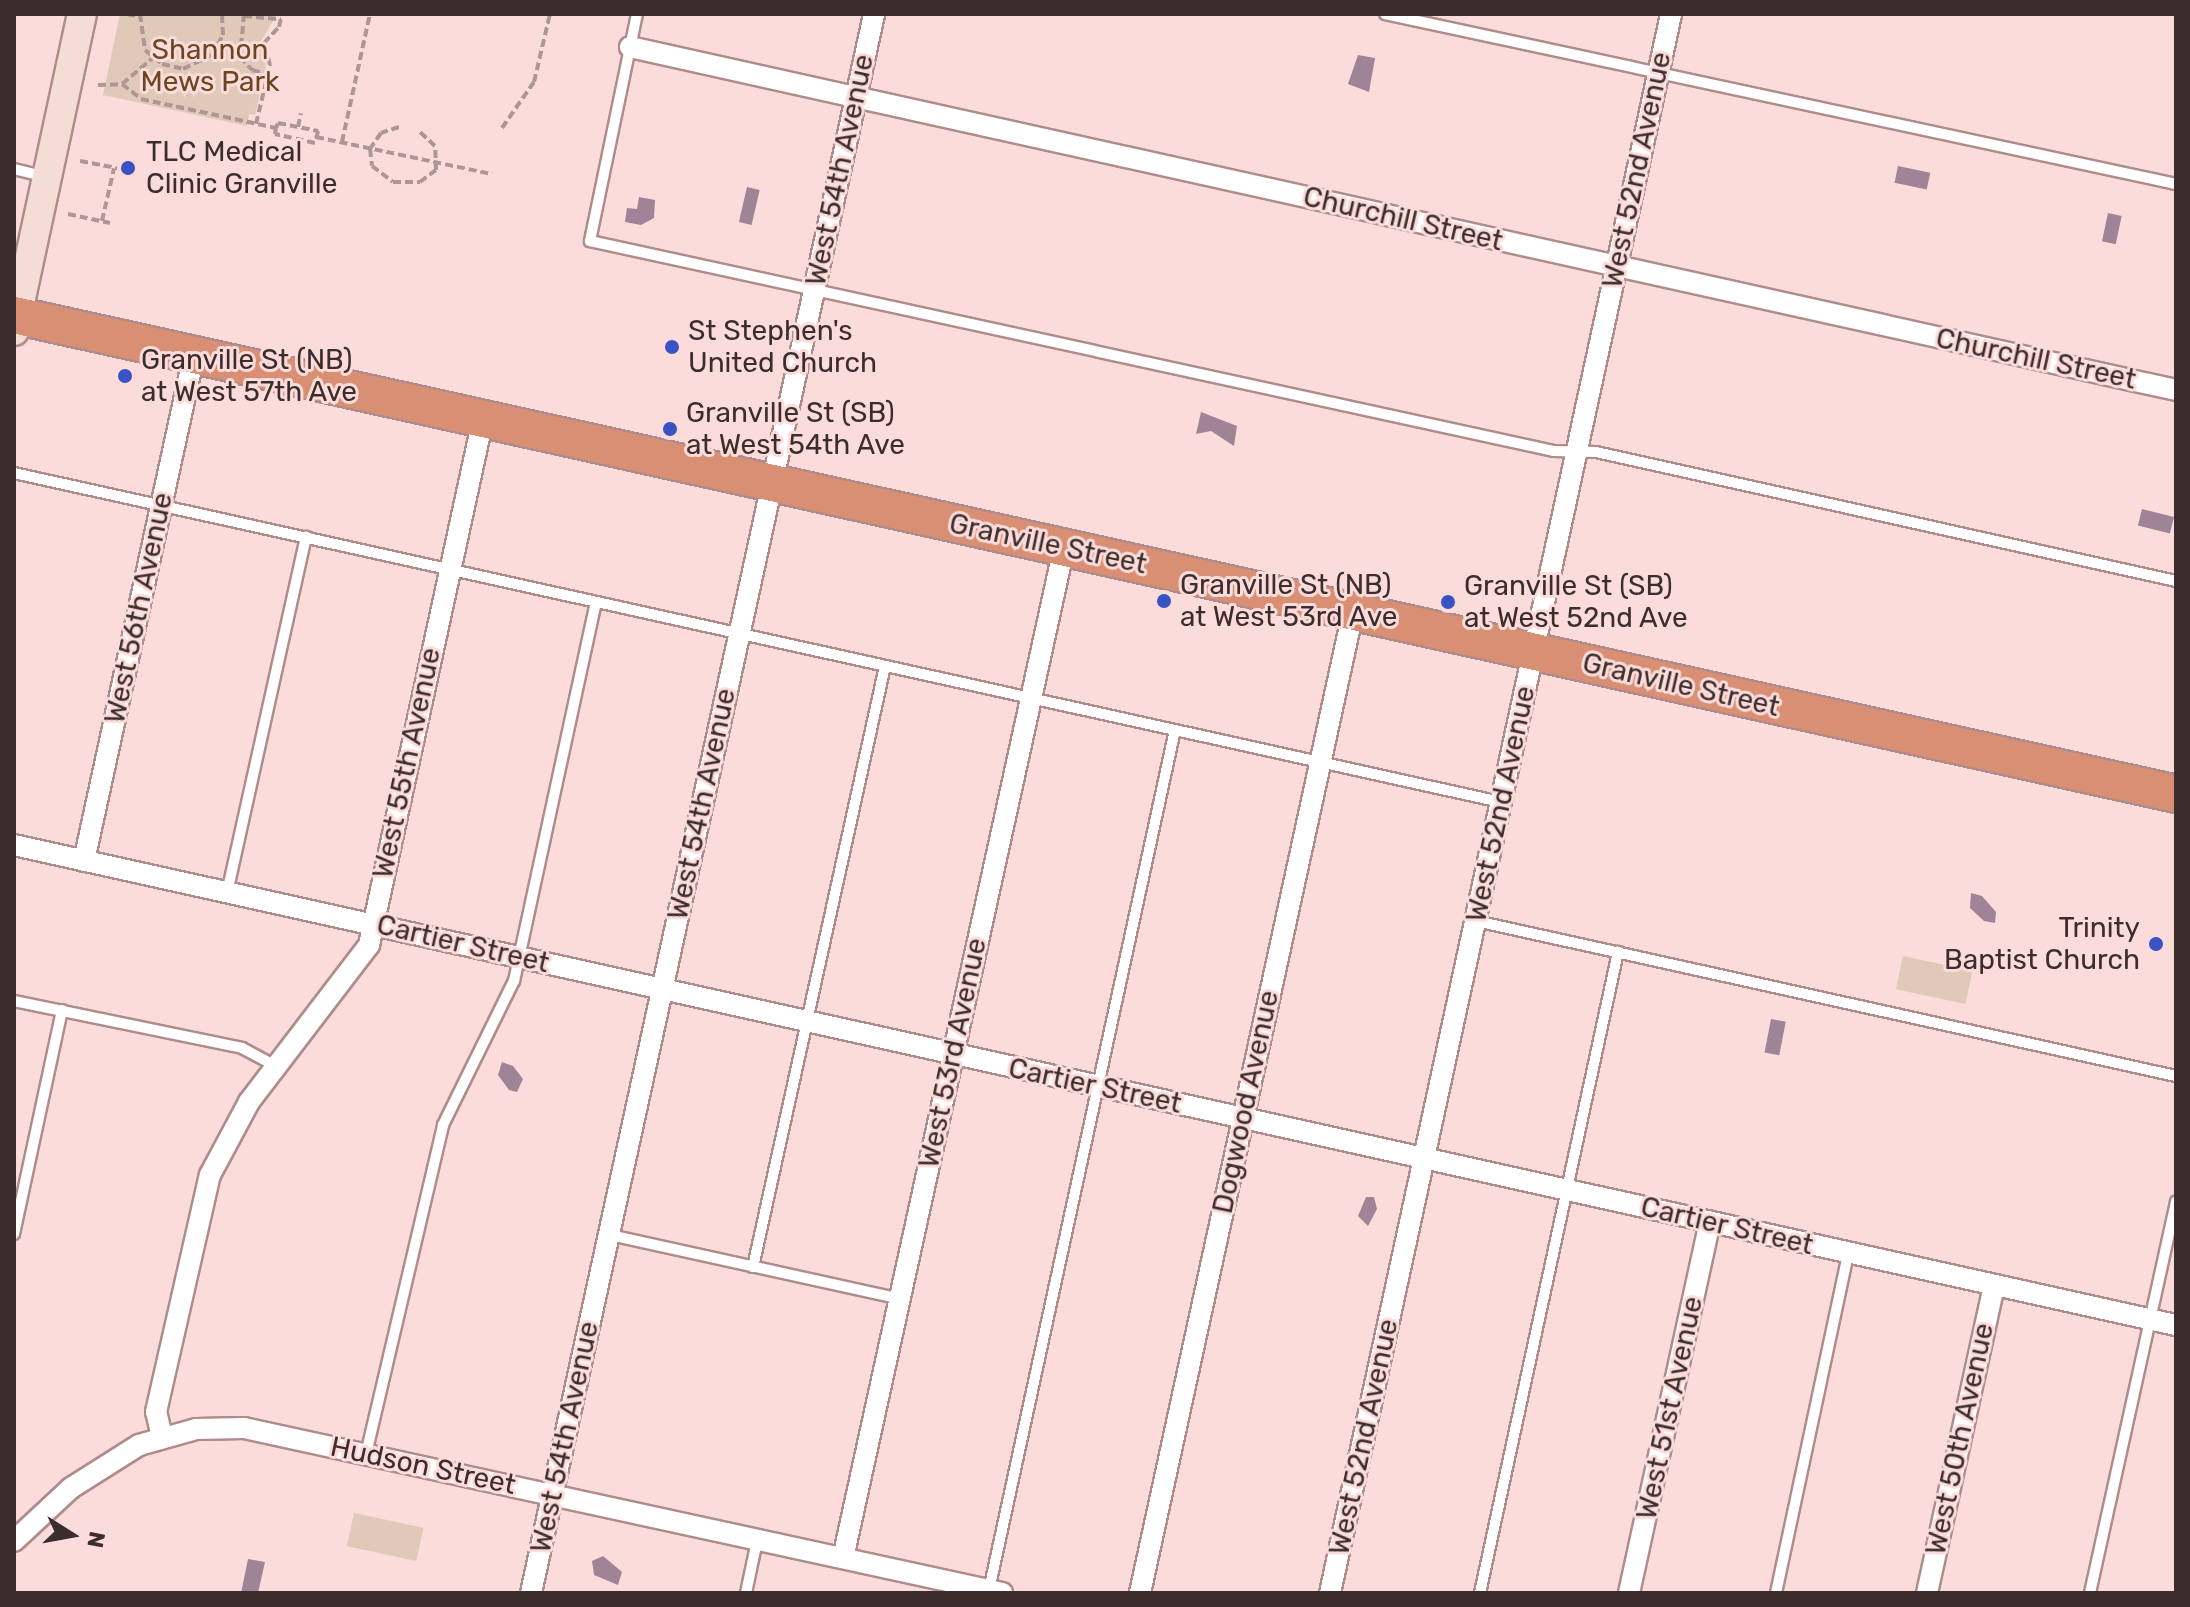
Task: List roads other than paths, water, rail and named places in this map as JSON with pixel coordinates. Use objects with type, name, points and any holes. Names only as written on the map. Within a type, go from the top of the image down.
[{"type":"highway","name":"Granville Street","points":[[15,320],[194,355],[2176,794]]},
{"type":"street","points":[[15,320],[82,14]]},
{"type":"street","name":"West 54th Avenue","points":[[531,1593],[874,14]]},
{"type":"street","name":"West 52nd Avenue","points":[[1330,1593],[1671,14]]},
{"type":"street","name":"Churchill Street","points":[[630,47],[2176,390]]},
{"type":"street","name":"West 56th Avenue","points":[[84,861],[194,355]]},
{"type":"street","name":"West 55th Avenue","points":[[162,1437],[156,1412],[202,1201],[222,1146],[276,1066],[367,948],[483,419]]},
{"type":"street","name":"West 53rd Avenue","points":[[843,1558],[1064,548]]},
{"type":"street","name":"Dogwood Avenue","points":[[1140,1593],[1353,612]]},
{"type":"street","name":"Cartier Street","points":[[14,845],[521,955],[662,991],[1425,1156],[2176,1325]]},
{"type":"street","name":"West 51st Avenue","points":[[1629,1593],[1710,1222]]},
{"type":"street","name":"West 50th Avenue","points":[[1927,1593],[1994,1285]]},
{"type":"street","name":"Hudson Street","points":[[14,1541],[71,1488],[111,1461],[162,1437],[244,1428],[996,1592]]},
{"type":"lane","points":[[637,14],[590,241],[1554,451],[1576,452],[2176,581]]},
{"type":"lane","points":[[1385,14],[2176,184]]},
{"type":"lane","points":[[14,169],[47,177]]},
{"type":"lane","points":[[14,473],[1501,802]]},
{"type":"lane","points":[[227,893],[306,537]]},
{"type":"lane","points":[[366,1454],[443,1125],[514,981],[596,603]]},
{"type":"lane","points":[[753,1267],[885,666]]},
{"type":"lane","points":[[996,1592],[1097,1087],[1175,730]]},
{"type":"lane","points":[[1476,921],[2176,1076]]},
{"type":"lane","points":[[1480,1593],[1618,952]]},
{"type":"lane","points":[[14,1001],[242,1048],[276,1066]]},
{"type":"lane","points":[[14,1234],[62,1010]]},
{"type":"lane","points":[[2090,1593],[2176,1201]]},
{"type":"lane","points":[[610,1235],[900,1299]]},
{"type":"lane","points":[[1776,1593],[1848,1253]]},
{"type":"lane","points":[[746,1593],[757,1541]]},
{"type":"place","name":"TLC Medical Clinic Granville","points":[[128,168]]},
{"type":"place","name":"St Stephen's United Church","points":[[672,347]]},
{"type":"place","name":"Granville St (NB) at West 57th Ave","points":[[125,376]]},
{"type":"place","name":"Granville St (SB) at West 54th Ave","points":[[670,429]]},
{"type":"place","name":"Granville St (NB) at West 53rd Ave","points":[[1164,601]]},
{"type":"place","name":"Granville St (SB) at West 52nd Ave","points":[[1448,602]]},
{"type":"place","name":"Trinity Baptist Church","points":[[2156,944]]},
{"type":"park label","name":"Shannon Mews Park","points":[[210,66]]}]
